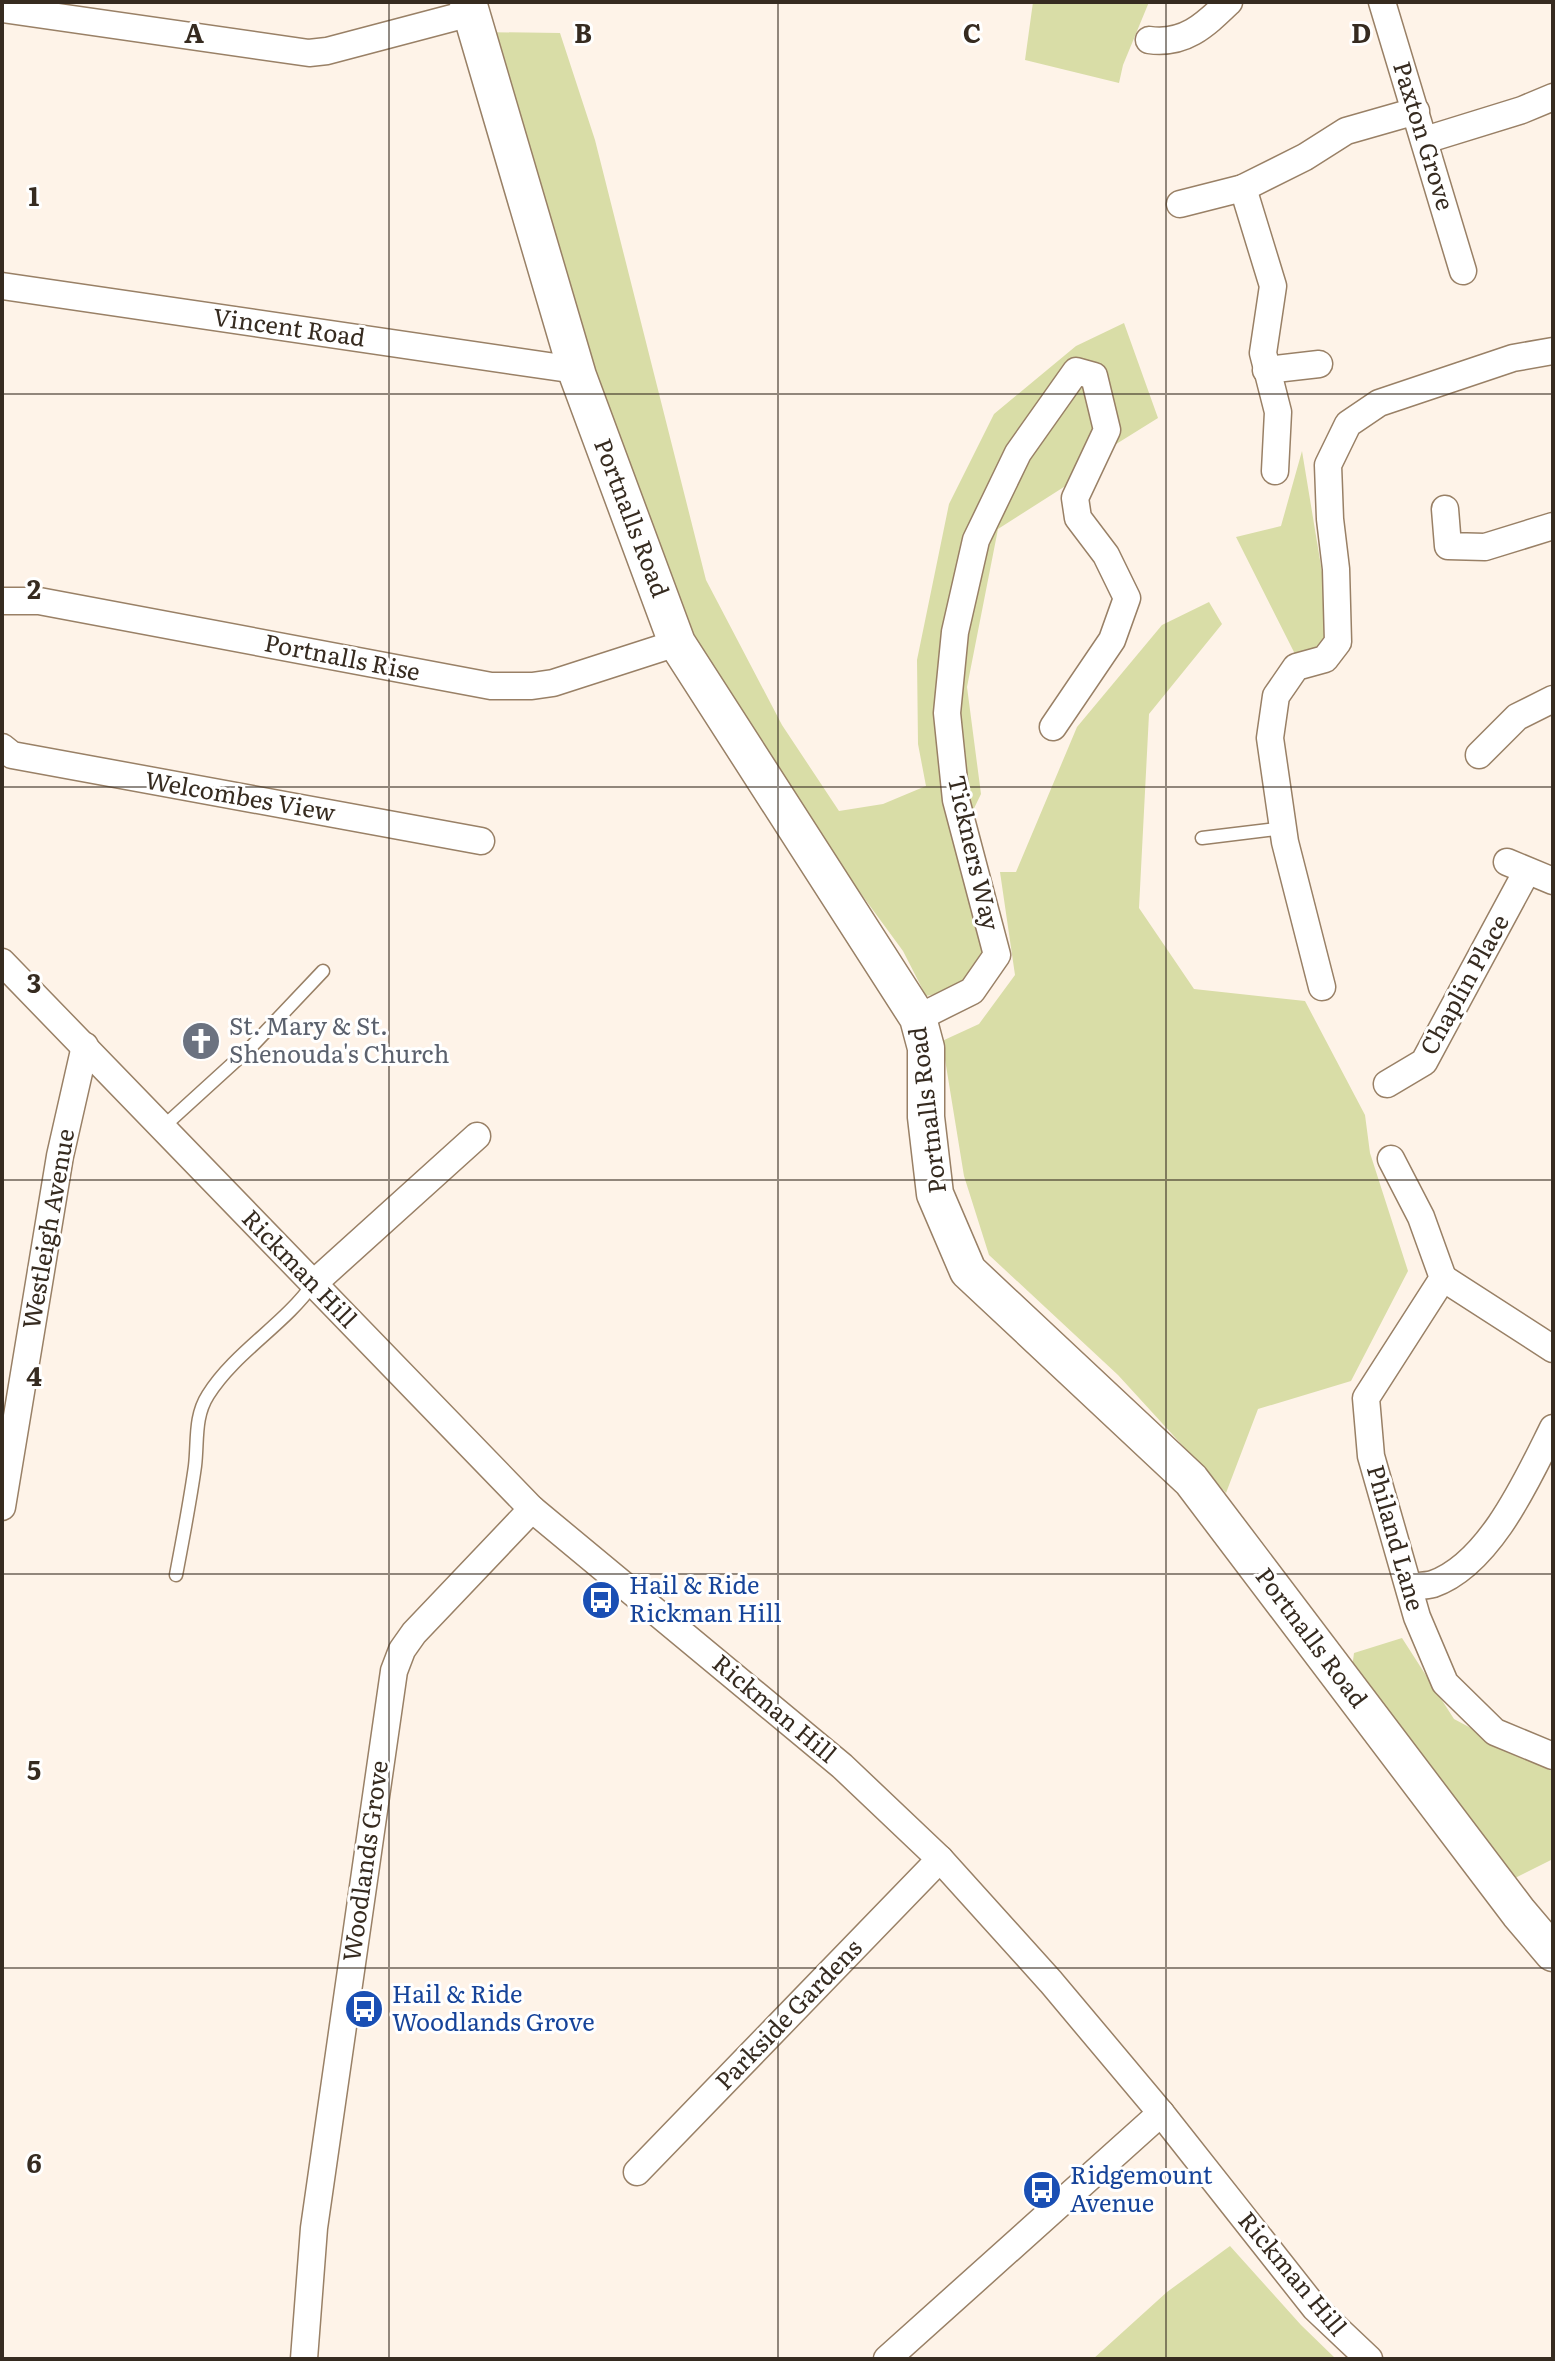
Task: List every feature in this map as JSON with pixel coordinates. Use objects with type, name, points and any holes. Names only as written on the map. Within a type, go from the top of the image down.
[{"type":"street","points":[[1149,40],[1168,42],[1189,33],[1206,23],[1229,2]]},
{"type":"street","name":"Paxton Grove","points":[[1382,2],[1463,271]]},
{"type":"street","points":[[2,9],[309,53],[327,51],[470,7]]},
{"type":"street","name":"Portnalls Road","points":[[470,7],[576,370],[677,643],[918,1018],[926,1048],[926,1117],[935,1194],[968,1271],[1191,1480],[1519,1913],[1553,1953]]},
{"type":"street","points":[[1425,140],[1522,110],[1553,97]]},
{"type":"street","points":[[1180,204],[1243,188],[1305,157],[1346,131],[1416,111]]},
{"type":"street","points":[[1243,188],[1273,286],[1263,353],[1278,412],[1275,471]]},
{"type":"street","name":"Vincent Road","points":[[2,286],[576,370]]},
{"type":"street","points":[[1322,987],[1297,892],[1270,738],[1276,696],[1296,667],[1325,659],[1338,642],[1328,465],[1348,424],[1379,403],[1513,358],[1553,351]]},
{"type":"street","points":[[1266,370],[1319,364]]},
{"type":"street","name":"Tickners Way","points":[[918,1018],[972,991],[997,955],[956,800],[947,713],[955,632],[976,540],[1018,453],[1076,371],[1094,376],[1107,430],[1075,498],[1078,518],[1106,555],[1127,598],[1112,640],[1053,727]]},
{"type":"street","points":[[1445,509],[1448,546],[1485,547],[1553,526]]},
{"type":"street","name":"Portnalls Rise","points":[[2,601],[39,601],[491,686],[553,683],[677,643]]},
{"type":"street","points":[[1479,755],[1517,717],[1553,699]]},
{"type":"street","name":"Welcombes View","points":[[2,747],[12,755],[481,841]]},
{"type":"street","name":"Chaplin Place","points":[[1387,1084],[1424,1062],[1517,866],[1553,881]]},
{"type":"street","name":"Rickman Hill","points":[[2,962],[532,1509],[842,1766],[940,1859],[1051,1982],[1161,2113],[1315,2308],[1369,2359]]},
{"type":"street","name":"Westleigh Avenue","points":[[2,1507],[60,1156],[85,1046]]},
{"type":"street","points":[[313,1284],[477,1136]]},
{"type":"street","points":[[1391,1159],[1421,1217],[1443,1278],[1553,1349]]},
{"type":"street","name":"Philand Lane","points":[[1443,1278],[1366,1398],[1371,1456],[1417,1617],[1445,1683],[1495,1732],[1553,1756]]},
{"type":"street","points":[[1409,1587],[1433,1584],[1464,1566],[1523,1491],[1553,1428]]},
{"type":"street","name":"Woodlands Grove","points":[[304,2359],[314,2228],[394,1671],[402,1650],[414,1633],[532,1509]]},
{"type":"street","name":"Parkside Gardens","points":[[637,2172],[940,1859]]},
{"type":"street","points":[[887,2359],[1161,2113]]},
{"type":"lane","points":[[1202,838],[1284,828]]},
{"type":"lane","points":[[163,1127],[252,1046],[323,971]]},
{"type":"lane","points":[[176,1575],[195,1462],[200,1410],[209,1393],[226,1373],[301,1301],[313,1284]]},
{"type":"green space","points":[[1033,2],[1149,2],[1123,65],[1119,83],[1025,60]]},
{"type":"green space","points":[[477,32],[560,33],[595,140],[706,580],[782,725],[839,811],[883,804],[926,786],[918,744],[917,660],[949,504],[994,414],[1076,346],[1124,323],[1158,418],[1113,446],[1067,485],[998,529],[967,687],[981,794],[960,837],[987,953],[967,988],[926,996],[903,951],[677,643]]},
{"type":"green space","points":[[1302,451],[1333,639],[1318,653],[1296,656],[1236,537],[1281,526]]},
{"type":"green space","points":[[1209,602],[1222,624],[1149,714],[1139,908],[1194,989],[1305,1001],[1365,1115],[1370,1153],[1408,1271],[1351,1381],[1258,1409],[1226,1493],[1118,1375],[989,1255],[964,1176],[942,1041],[979,1024],[1015,975],[1000,872],[1016,872],[1077,727],[1162,625]]},
{"type":"green space","points":[[1402,1638],[1454,1719],[1553,1772],[1553,1859],[1515,1878],[1352,1668],[1354,1653]]},
{"type":"green space","points":[[1230,2246],[1336,2359],[1093,2359],[1167,2292]]},
{"type":"place","name":"St. Mary & St. Shenouda's Church","points":[[201,1041]]},
{"type":"place","name":"Hail & Ride Rickman Hill","points":[[601,1600]]},
{"type":"place","name":"Hail & Ride Woodlands Grove","points":[[364,2009]]},
{"type":"place","name":"Ridgemount Avenue","points":[[1042,2190]]}]
